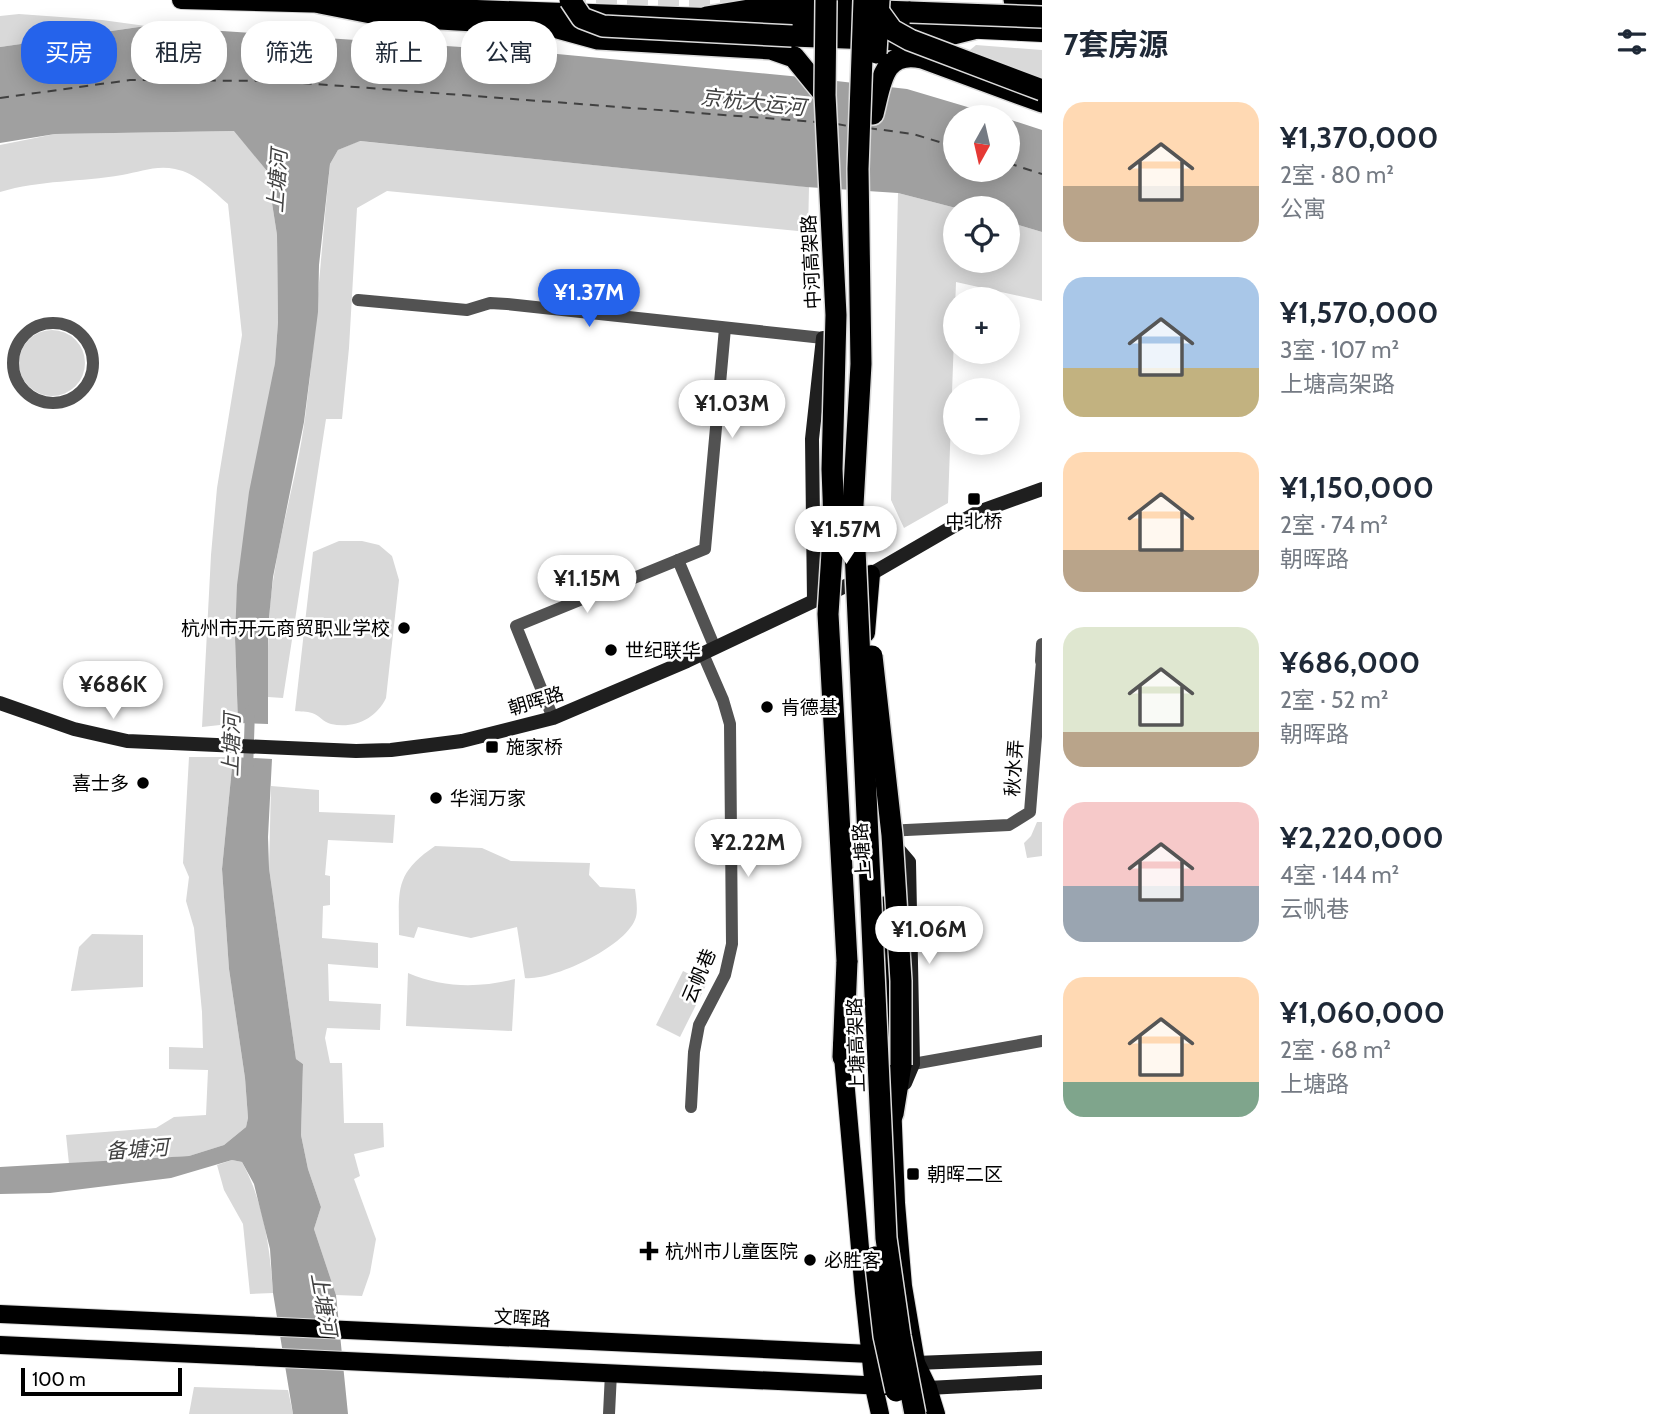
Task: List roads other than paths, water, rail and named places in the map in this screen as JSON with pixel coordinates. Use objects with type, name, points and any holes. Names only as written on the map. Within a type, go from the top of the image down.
[{"type":"highway","points":[[570,0],[582,18],[603,26],[925,41],[973,29]]},
{"type":"highway","name":"中河高架路","points":[[826,0],[825,95],[836,315],[832,470],[834,522]]},
{"type":"highway","points":[[1014,0],[1042,2]]},
{"type":"highway","points":[[320,4],[386,16],[563,27],[598,38],[751,46],[785,52],[804,66],[825,95]]},
{"type":"highway","points":[[874,4],[892,30],[910,40],[1042,90]]},
{"type":"highway","points":[[874,4],[866,546],[873,661],[892,835],[907,1064],[893,1114]]},
{"type":"highway","points":[[853,505],[861,364],[858,169],[874,4]]},
{"type":"highway","points":[[706,17],[768,7],[1042,17]]},
{"type":"highway","points":[[873,114],[886,67],[896,58],[907,54],[1042,102]]},
{"type":"highway","points":[[853,505],[867,463]]},
{"type":"highway","name":"上塘高架路","points":[[853,505],[886,1224],[891,1276],[915,1414]]},
{"type":"highway","points":[[834,522],[828,614],[848,961],[843,1057]]},
{"type":"highway","name":"上塘高架路","points":[[834,522],[845,618],[873,1238],[884,1336],[900,1414]]},
{"type":"main road","points":[[181,0],[706,17],[1042,33]]},
{"type":"main road","name":"上塘路","points":[[871,575],[866,635],[870,716],[883,831],[896,1203],[902,1286],[916,1363],[936,1414]]},
{"type":"main road","name":"上塘路","points":[[835,590],[838,702],[834,792],[838,1000],[874,1387],[880,1414]]},
{"type":"main road","name":"文晖路","points":[[0,1314],[871,1354],[916,1363]]},
{"type":"main road","points":[[0,1345],[928,1388]]},
{"type":"street","points":[[358,300],[467,310],[490,303],[507,304],[823,338],[812,439],[814,600]]},
{"type":"street","points":[[45,323],[72,327],[90,347],[93,360],[92,373],[78,394],[54,402],[41,401],[29,395],[20,386],[14,369],[15,348],[22,336],[45,323]]},
{"type":"street","points":[[554,718],[516,626],[705,549],[725,328]]},
{"type":"street","points":[[0,371],[14,369]]},
{"type":"street","name":"朝晖路","points":[[0,702],[99,736],[127,741],[391,750],[462,741],[554,718],[709,651],[871,575],[978,513],[1042,489]]},
{"type":"street","name":"云帆巷","points":[[678,560],[730,724],[732,944],[724,975],[699,1025],[694,1052],[691,1107]]},
{"type":"street","points":[[1042,644],[1042,661]]},
{"type":"street","name":"秋水弄","points":[[883,831],[1009,825],[1030,812],[1042,661]]},
{"type":"street","points":[[883,831],[909,862],[907,1064],[1042,1041]]},
{"type":"street","name":"文晖路","points":[[916,1363],[1042,1359]]},
{"type":"street","points":[[609,1414],[611,1373]]},
{"type":"street","points":[[928,1388],[1042,1382]]},
{"type":"water","name":"京杭大运河","points":[[131,28],[131,84],[227,84],[227,31],[241,32],[241,84],[337,84],[337,39],[351,40],[351,84],[447,84],[447,46],[461,47],[461,84],[557,84],[557,54],[907,89],[961,105],[943,105],[943,182],[1020,182],[1020,123],[1042,130],[1042,232],[1020,226],[1020,196],[943,196],[943,205],[898,193],[806,187],[360,141],[338,150],[330,164],[319,265],[318,312],[304,422],[273,577],[268,628],[268,724],[238,723],[235,638],[237,585],[249,492],[275,363],[278,322],[277,235],[267,171],[234,131],[55,134],[0,143],[0,47],[21,44],[21,84],[117,84],[117,30]]},
{"type":"water","points":[[233,757],[272,759],[269,868],[296,1059],[303,1064],[301,1135],[308,1169],[321,1207],[314,1229],[336,1295],[348,1414],[293,1414],[273,1293],[270,1249],[254,1184],[242,1162],[232,1160],[171,1178],[50,1193],[0,1194],[0,1167],[189,1156],[224,1145],[246,1127],[248,1118],[245,1078],[229,969],[222,869]]},
{"type":"waterway","name":"上塘河","points":[[248,771],[250,710]]},
{"type":"tunnel","points":[[565,0],[759,3]]},
{"type":"place","name":"中北桥","points":[[974,499]]},
{"type":"place","name":"杭州市开元商贸职业学校","points":[[404,628]]},
{"type":"place","name":"世纪联华","points":[[611,650]]},
{"type":"place","name":"肯德基","points":[[767,707]]},
{"type":"place","name":"施家桥","points":[[492,747]]},
{"type":"place","name":"喜士多","points":[[143,783]]},
{"type":"place","name":"华润万家","points":[[436,798]]},
{"type":"place","name":"朝晖二区","points":[[913,1174]]},
{"type":"place","name":"杭州市儿童医院","points":[[649,1251]]},
{"type":"place","name":"必胜客","points":[[810,1260]]},
{"type":"water label","name":"备塘河","points":[[137,1149]]}]
